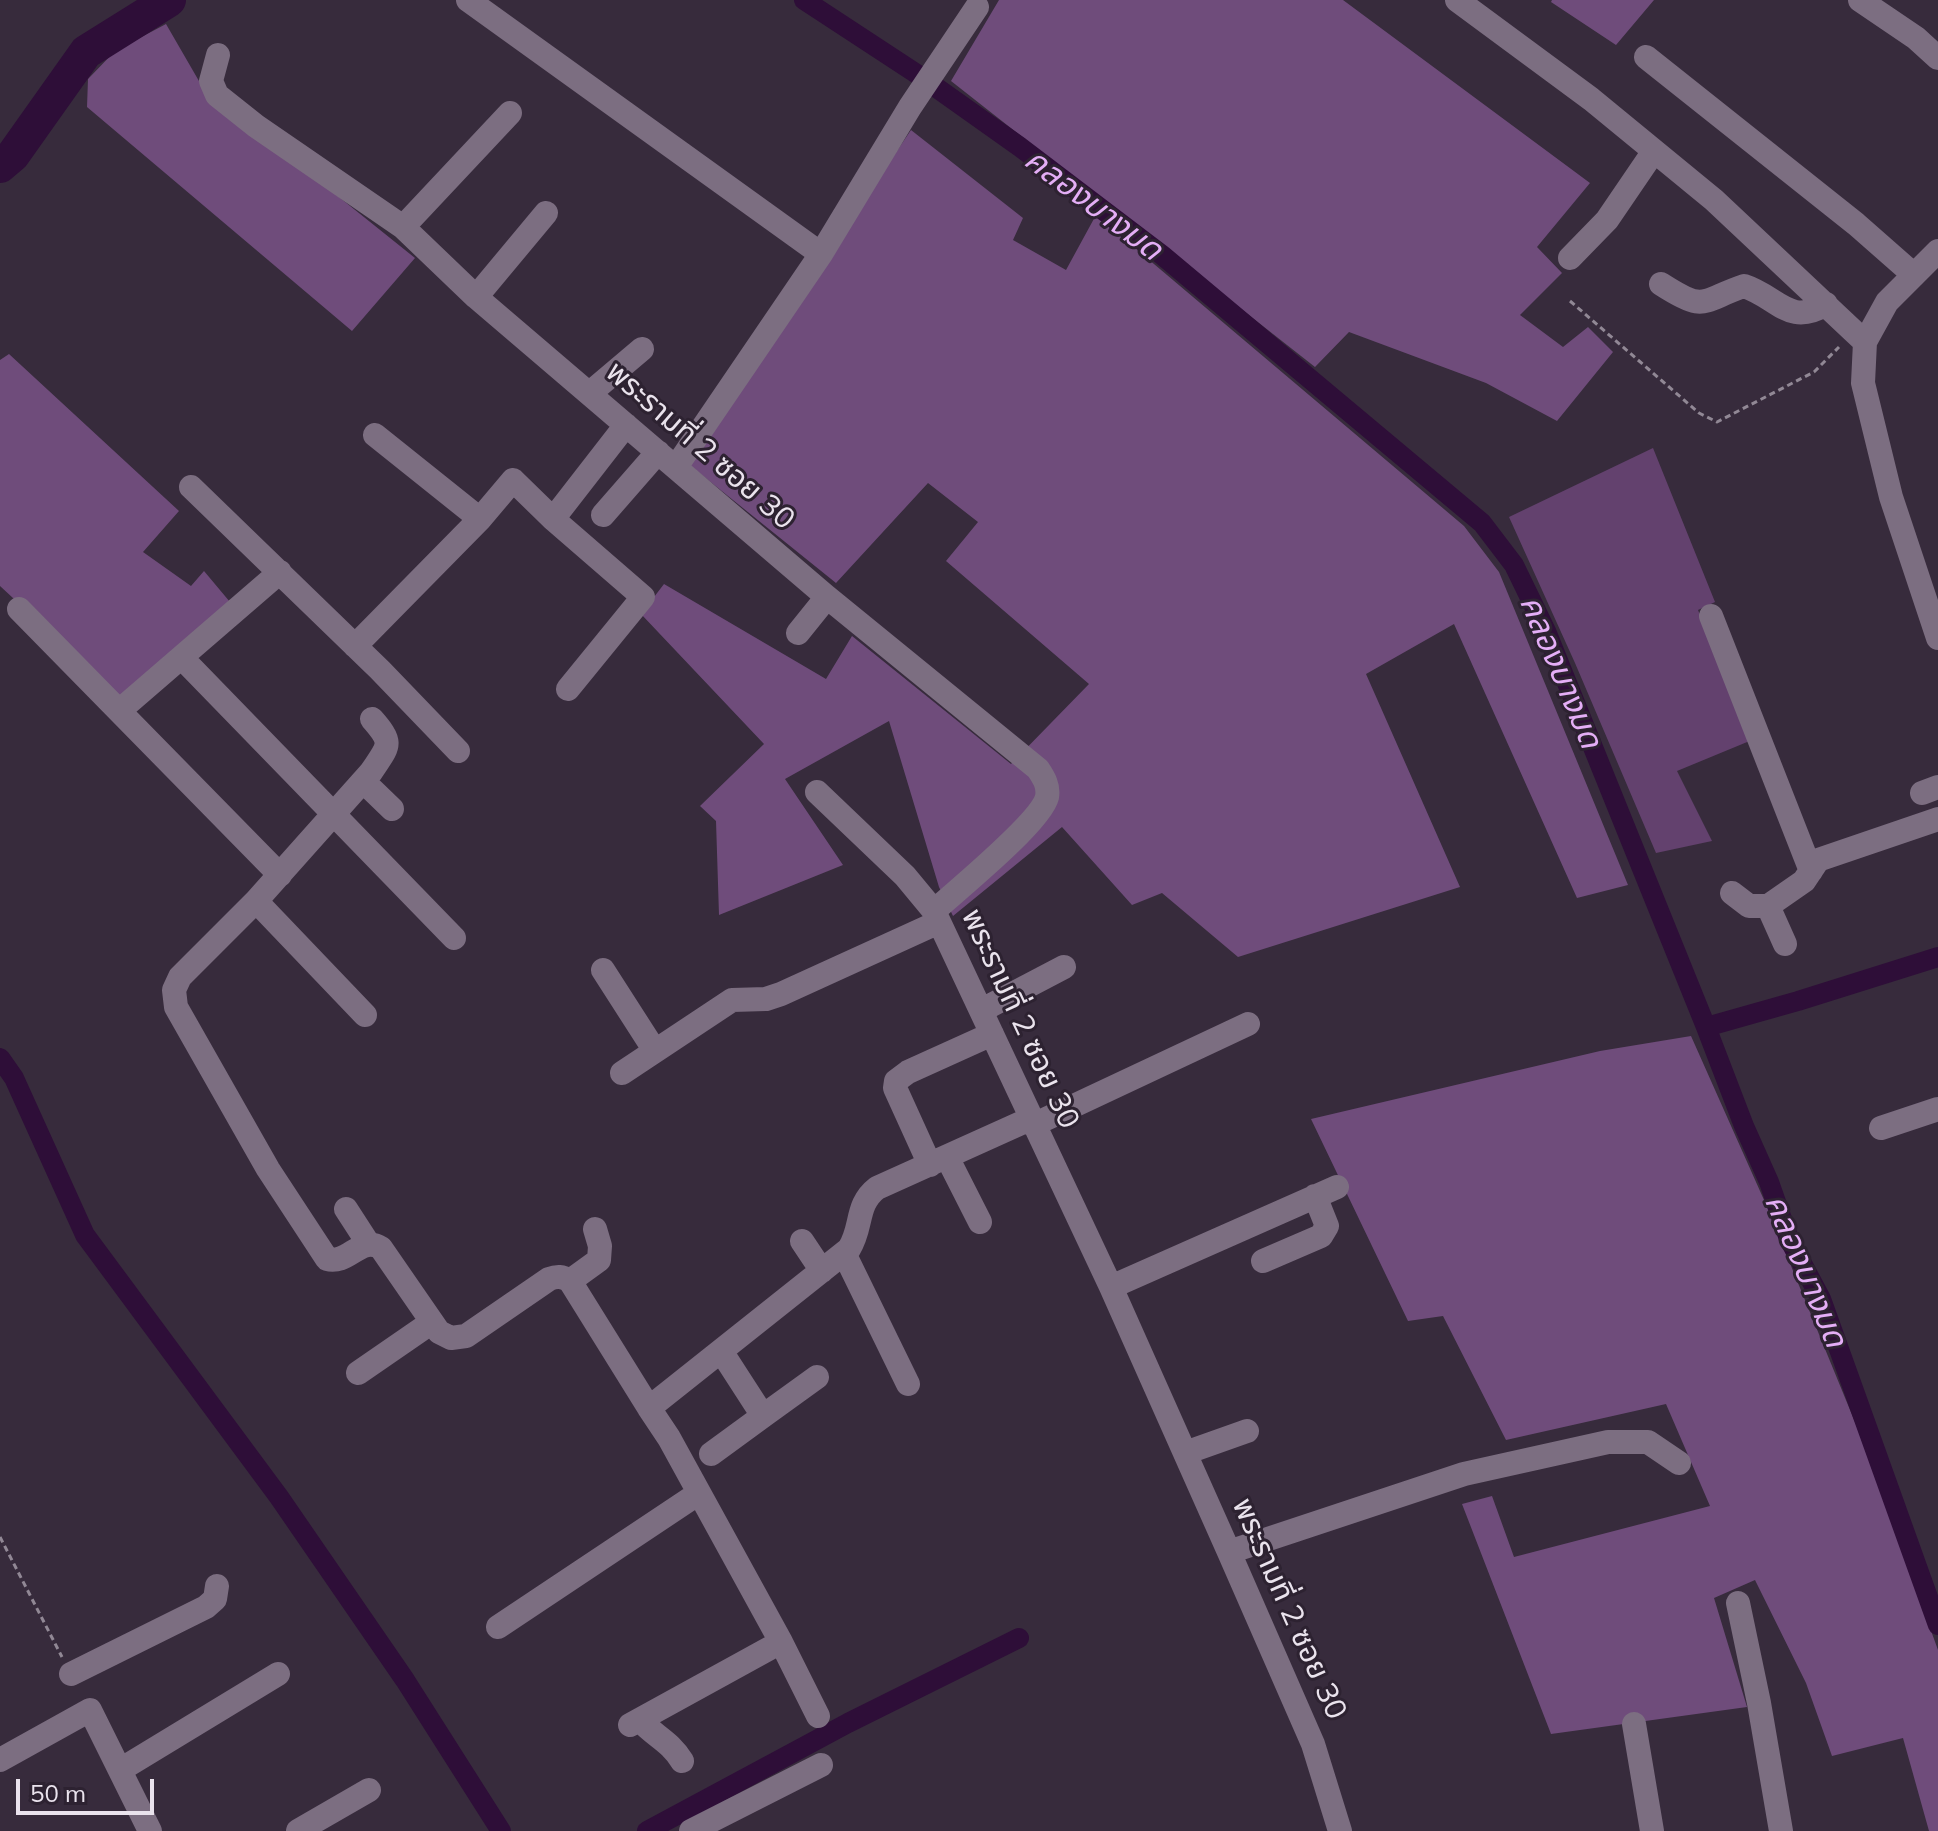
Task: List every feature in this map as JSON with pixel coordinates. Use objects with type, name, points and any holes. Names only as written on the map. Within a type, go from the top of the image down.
[{"type":"street","points":[[468,0],[821,254]]},
{"type":"street","points":[[1457,0],[1591,99],[1714,200],[1860,336]]},
{"type":"street","points":[[1860,0],[1927,37],[1938,58]]},
{"type":"street","points":[[603,515],[667,460],[821,254],[977,7]]},
{"type":"street","name":"พระรามที่ 2 ซอย 30","points":[[218,55],[211,81],[217,95],[256,126],[403,227],[476,297],[827,597],[1038,769],[1046,782],[1048,794],[1044,806],[937,917],[1111,1287],[1229,1552],[1313,1744],[1340,1831]]},
{"type":"street","points":[[1646,57],[1914,275]]},
{"type":"street","points":[[403,227],[510,113]]},
{"type":"street","points":[[1570,258],[1607,220],[1654,151]]},
{"type":"street","points":[[476,297],[546,213]]},
{"type":"street","points":[[1938,251],[1887,302],[1860,336],[1863,383],[1891,497],[1938,638]]},
{"type":"street","points":[[1661,284],[1697,303],[1714,300],[1744,286],[1757,290],[1789,313],[1814,312],[1826,304]]},
{"type":"street","points":[[590,393],[642,349]]},
{"type":"street","points":[[553,519],[626,425]]},
{"type":"street","points":[[375,435],[480,519]]},
{"type":"street","points":[[355,646],[480,519],[513,480],[643,597],[568,689]]},
{"type":"street","points":[[191,487],[458,751]]},
{"type":"street","points":[[119,711],[280,572]]},
{"type":"street","points":[[798,633],[827,597]]},
{"type":"street","points":[[19,609],[280,875]]},
{"type":"street","points":[[1711,616],[1811,871]]},
{"type":"street","points":[[182,658],[454,938]]},
{"type":"street","points":[[368,1243],[339,1260],[327,1259],[268,1169],[176,1007],[174,990],[180,977],[280,875],[363,781],[387,749],[388,737],[372,719]]},
{"type":"street","points":[[363,781],[392,809]]},
{"type":"street","points":[[622,1073],[732,1000],[766,999],[781,994],[937,917],[905,876],[817,792]]},
{"type":"street","points":[[1732,893],[1749,906],[1768,906],[1804,881],[1818,860],[1938,819]]},
{"type":"street","points":[[256,901],[365,1015]]},
{"type":"street","points":[[1768,906],[1785,944]]},
{"type":"street","points":[[982,1010],[1064,967]]},
{"type":"street","points":[[603,970],[655,1051]]},
{"type":"street","points":[[649,1408],[844,1253],[856,1238],[867,1196],[877,1188],[1248,1024]]},
{"type":"street","points":[[980,1222],[938,1161],[895,1088],[896,1081],[908,1072],[992,1034]]},
{"type":"street","points":[[1881,1128],[1938,1109]]},
{"type":"street","points":[[1111,1287],[1326,1192],[1327,1226],[1321,1236],[1263,1261]]},
{"type":"street","points":[[346,1209],[368,1243],[381,1248],[439,1332],[451,1338],[466,1336],[549,1279],[557,1276],[570,1281],[669,1438],[818,1716]]},
{"type":"street","points":[[570,1281],[599,1260],[600,1246],[595,1229]]},
{"type":"street","points":[[802,1241],[822,1271]]},
{"type":"street","points":[[844,1253],[908,1384]]},
{"type":"street","points":[[358,1373],[432,1322]]},
{"type":"street","points":[[721,1351],[763,1416]]},
{"type":"street","points":[[711,1454],[817,1377]]},
{"type":"street","points":[[1185,1453],[1247,1431]]},
{"type":"street","points":[[1229,1552],[1464,1474],[1608,1442],[1648,1442],[1679,1463]]},
{"type":"street","points":[[498,1627],[699,1493]]},
{"type":"street","points":[[71,1674],[206,1607],[215,1599],[217,1586]]},
{"type":"street","points":[[1738,1603],[1781,1831]]},
{"type":"street","points":[[682,1761],[672,1745],[635,1722],[781,1642]]},
{"type":"street","points":[[120,1770],[278,1674]]},
{"type":"street","points":[[0,1760],[90,1710],[150,1831]]},
{"type":"street","points":[[1634,1724],[1652,1831]]},
{"type":"street","points":[[691,1831],[821,1765]]},
{"type":"street","points":[[298,1831],[369,1790]]},
{"type":"path","points":[[1570,301],[1699,413],[1717,422],[1814,372],[1860,336]]},
{"type":"path","points":[[0,1537],[71,1674]]},
{"type":"shaded area","points":[[999,0],[1343,0],[1590,183],[1537,247],[1562,273],[1520,315],[1563,347],[1588,327],[1613,352],[1557,421],[1486,383],[1349,332],[1315,367],[951,81]]},
{"type":"shaded area","points":[[1552,0],[1654,0],[1616,45]]},
{"type":"shaded area","points":[[166,24],[203,88],[415,258],[352,331],[87,107],[88,79],[115,51]]},
{"type":"shaded area","points":[[911,130],[1023,218],[1013,240],[1066,270],[1096,215],[1464,526],[1499,572],[1628,885],[1577,898],[1454,624],[1366,674],[1460,887],[1238,957],[1162,893],[1132,905],[1062,827],[953,916],[939,887],[889,721],[785,779],[843,865],[719,915],[716,821],[700,806],[764,744],[641,614],[664,584],[826,679],[852,636],[1011,764],[1089,684],[946,561],[978,522],[928,483],[836,583],[687,463]]},
{"type":"shaded area","points":[[9,354],[179,511],[143,552],[191,586],[204,571],[230,602],[120,697],[0,586],[0,360]]},
{"type":"shaded area","points":[[1653,448],[1715,602],[1698,610],[1752,740],[1677,771],[1712,841],[1656,853],[1509,517]]},
{"type":"shaded area","points":[[1691,1036],[1764,1200],[1857,1427],[1938,1650],[1938,1831],[1929,1831],[1903,1738],[1832,1756],[1806,1683],[1755,1580],[1714,1598],[1747,1707],[1551,1734],[1462,1504],[1492,1496],[1514,1557],[1710,1506],[1666,1404],[1506,1440],[1443,1316],[1408,1321],[1311,1119],[1600,1051]]},
{"type":"waterway","points":[[0,166],[13,155],[86,52],[169,0]]},
{"type":"waterway","name":"คลองบางมด","points":[[804,0],[920,76],[1020,147],[1162,255],[1482,523],[1514,565],[1546,631],[1769,1182],[1789,1239],[1821,1299],[1938,1625]]},
{"type":"waterway","points":[[1706,1027],[1938,957]]},
{"type":"waterway","points":[[0,1058],[14,1078],[85,1235],[279,1497],[405,1680],[501,1831]]},
{"type":"waterway","points":[[647,1831],[848,1723],[1019,1638]]}]
